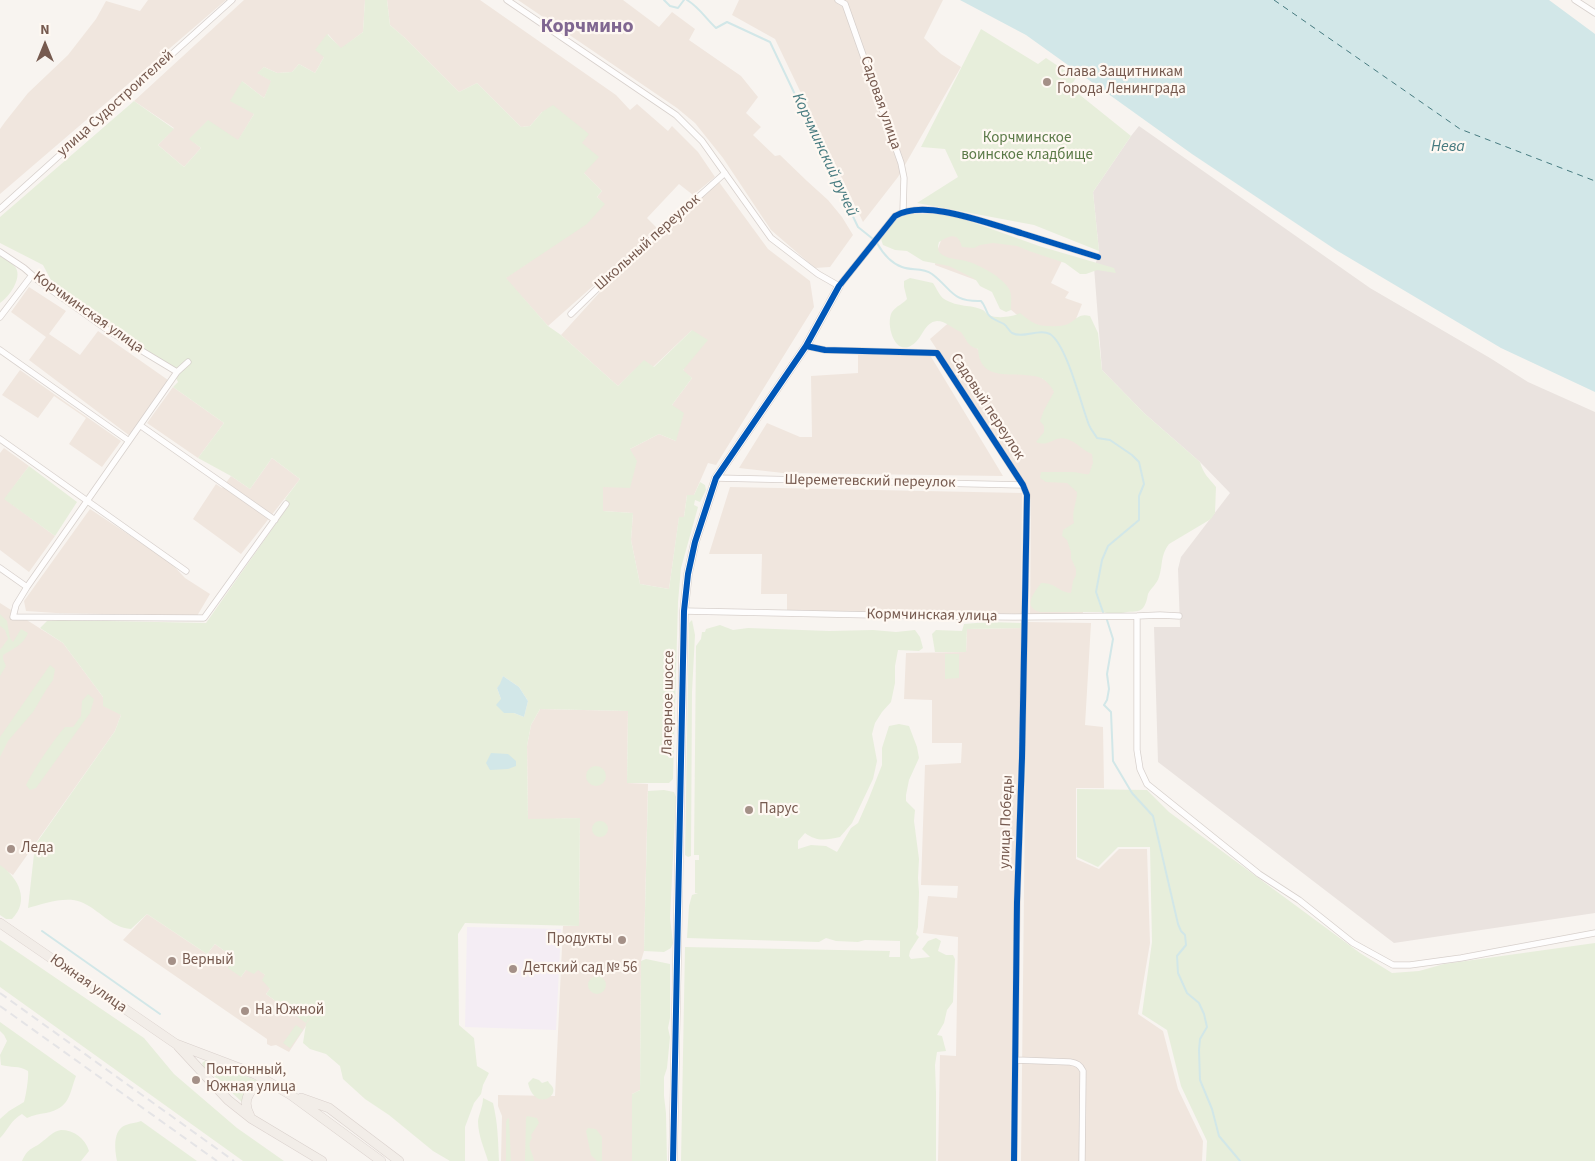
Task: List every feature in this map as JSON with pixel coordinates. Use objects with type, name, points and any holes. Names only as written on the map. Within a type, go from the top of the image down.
[{"type":"main road","name":"Южная улица","points":[[0,923],[176,1044]]},
{"type":"main road","points":[[176,1044],[255,1074],[276,1086],[380,1161]]},
{"type":"main road","points":[[176,1044],[228,1100],[252,1119],[322,1161]]},
{"type":"main road","points":[[252,1119],[246,1106],[249,1092],[262,1084],[276,1086]]},
{"type":"main road","points":[[291,1095],[329,1108],[399,1161]]},
{"type":"street","name":"улица Судостроителей","points":[[0,209],[232,0]]},
{"type":"street","points":[[507,0],[676,115],[702,141],[771,238],[818,274],[839,286],[895,216],[903,211],[920,210],[958,214],[1098,257]]},
{"type":"street","name":"Садовая улица","points":[[838,0],[845,4],[901,163],[904,178],[903,211]]},
{"type":"street","points":[[1575,0],[1595,13]]},
{"type":"street","name":"Школьный переулок","points":[[571,314],[608,278],[725,173]]},
{"type":"street","name":"Корчминская улица","points":[[0,252],[110,332],[177,372]]},
{"type":"street","points":[[0,317],[32,275]]},
{"type":"street","name":"Лагерное шоссе","points":[[673,1161],[684,611],[688,574],[695,542],[716,478],[806,346],[839,286]]},
{"type":"street","name":"Садовый переулок","points":[[806,346],[825,350],[938,353],[1023,485]]},
{"type":"street","points":[[0,350],[128,441]]},
{"type":"street","points":[[188,362],[177,372],[27,587],[16,605],[13,617],[204,618],[286,504]]},
{"type":"street","points":[[140,426],[275,520]]},
{"type":"street","points":[[0,439],[186,571]]},
{"type":"street","name":"Шереметевский переулок","points":[[716,478],[1023,485]]},
{"type":"street","name":"улица Победы","points":[[1014,1161],[1017,884],[1026,616],[1027,495],[1023,485]]},
{"type":"street","points":[[0,568],[27,587]]},
{"type":"street","name":"Кормчинская улица","points":[[684,611],[921,616],[1180,616]]},
{"type":"street","points":[[1137,616],[1137,750],[1140,769],[1147,784],[1259,874],[1299,900],[1353,943],[1393,965],[1410,965],[1462,958],[1595,933]]},
{"type":"street","points":[[1016,1060],[1070,1062],[1076,1063],[1081,1067],[1083,1071],[1082,1161]]},
{"type":"shaded area","points":[[148,0],[226,0],[0,194],[0,129],[5,122],[28,93],[68,55],[96,19],[106,1],[140,11]]},
{"type":"shaded area","points":[[244,0],[365,0],[363,32],[341,49],[328,34],[324,57],[315,73],[299,64],[292,72],[277,73],[264,67],[258,73],[272,81],[264,98],[242,81],[254,114],[238,141],[190,139],[201,148],[184,167],[158,145],[174,128],[134,101]]},
{"type":"shaded area","points":[[387,0],[480,0],[616,95],[630,110],[637,104],[668,131],[672,126],[698,152],[715,177],[693,195],[679,184],[647,218],[657,228],[548,326],[505,278],[532,260],[604,204],[597,197],[602,191],[584,173],[542,112],[530,126],[521,127],[477,83],[459,92],[390,25]]},
{"type":"shaded area","points":[[518,0],[623,0],[659,27],[672,12],[695,29],[689,40],[741,76],[758,97],[746,113],[761,127],[753,135],[775,156],[780,155],[828,200],[842,217],[853,235],[830,267],[815,268],[771,230],[723,158],[695,123],[677,108]]},
{"type":"shaded area","points":[[739,0],[943,0],[924,38],[941,54],[961,67],[898,177],[863,222],[775,39],[732,15]]},
{"type":"shaded area","points":[[1139,126],[1370,288],[1528,382],[1595,412],[1595,913],[1394,943],[1158,762],[1154,627],[1180,627],[1178,569],[1181,557],[1230,493],[1200,462],[1144,413],[1102,370],[1094,267],[1099,251],[1093,192]]},
{"type":"shaded area","points":[[719,182],[768,249],[810,281],[814,307],[716,465],[708,463],[694,495],[687,495],[684,517],[679,518],[669,589],[640,584],[631,540],[633,513],[603,511],[603,487],[630,449],[659,434],[676,441],[672,405],[692,378],[683,371],[692,330],[653,367],[644,361],[618,386],[561,335],[610,281]]},
{"type":"shaded area","points":[[969,223],[1063,259],[1051,283],[1069,292],[1065,298],[1082,304],[1070,334],[1028,324],[1004,304],[989,285],[935,265],[936,254],[943,235]]},
{"type":"shaded area","points":[[29,287],[66,311],[49,334],[80,355],[98,331],[168,380],[130,436],[29,360],[46,337],[11,312]]},
{"type":"shaded area","points":[[953,319],[993,368],[1007,356],[1061,390],[1077,433],[1099,452],[1090,477],[1082,482],[1083,616],[1030,615],[1031,500],[1026,486],[930,339]]},
{"type":"shaded area","points":[[858,355],[930,355],[1003,476],[783,473],[739,468],[767,423],[800,437],[812,437],[811,376],[858,373]]},
{"type":"shaded area","points":[[20,370],[121,441],[102,467],[69,444],[86,418],[54,396],[38,418],[2,395]]},
{"type":"shaded area","points":[[173,387],[224,423],[198,458],[147,423]]},
{"type":"shaded area","points":[[4,448],[29,466],[5,499],[55,536],[29,572],[0,550],[0,453]]},
{"type":"shaded area","points":[[272,458],[300,479],[241,554],[193,519],[216,484],[222,488],[231,476],[250,489]]},
{"type":"shaded area","points":[[730,487],[1022,493],[1021,614],[787,611],[787,594],[761,594],[762,554],[709,554]]},
{"type":"shaded area","points":[[90,509],[170,562],[185,578],[210,594],[197,616],[26,611],[24,601]]},
{"type":"shaded area","points":[[0,603],[63,643],[103,697],[121,715],[115,731],[13,875],[0,867]]},
{"type":"shaded area","points":[[1027,622],[1091,623],[1085,725],[1103,727],[1104,788],[1076,788],[1076,859],[1099,869],[1119,849],[1147,849],[1150,943],[1138,1014],[1163,1031],[1178,1089],[1203,1141],[1202,1161],[1021,1161]]},
{"type":"shaded area","points":[[1022,628],[1014,892],[1010,1161],[938,1161],[940,1055],[956,1056],[958,937],[923,933],[928,896],[957,898],[958,886],[921,885],[925,765],[961,763],[962,743],[932,743],[932,700],[904,699],[906,653],[966,652],[967,629]]},
{"type":"shaded area","points":[[540,709],[628,711],[627,783],[648,784],[644,951],[641,961],[640,1090],[632,1094],[632,1161],[501,1161],[502,1116],[498,1106],[498,1095],[555,1096],[563,926],[579,926],[580,818],[528,820],[527,746],[531,725]]},
{"type":"shaded area","points":[[147,914],[207,954],[215,944],[234,958],[241,977],[246,970],[258,969],[265,975],[270,989],[266,994],[291,1012],[313,980],[329,991],[289,1052],[276,1045],[271,1046],[267,1044],[267,1039],[123,940]]},
{"type":"shaded area","name":"Детский сад № 56","points":[[467,927],[561,929],[556,1030],[465,1027]]},
{"type":"green space","points":[[365,0],[387,0],[390,25],[459,92],[477,83],[521,127],[530,126],[542,112],[553,105],[589,134],[582,143],[599,157],[584,173],[602,191],[597,197],[605,204],[587,224],[506,278],[548,326],[561,335],[618,386],[644,360],[654,367],[692,330],[708,340],[683,370],[692,378],[672,405],[684,413],[676,441],[659,434],[630,449],[637,461],[630,488],[603,487],[603,511],[633,513],[631,540],[640,584],[669,589],[679,517],[684,517],[687,495],[694,495],[700,482],[705,485],[706,490],[700,502],[695,500],[694,505],[698,507],[681,568],[678,602],[673,779],[669,783],[627,783],[628,711],[540,709],[531,725],[527,746],[528,819],[580,818],[579,926],[465,923],[458,934],[459,1025],[474,1038],[477,1066],[489,1073],[481,1094],[474,1103],[465,1127],[465,1161],[450,1161],[433,1151],[389,1115],[365,1099],[343,1079],[340,1066],[326,1054],[310,1049],[303,1043],[306,1024],[320,1004],[306,1023],[266,994],[270,989],[262,980],[265,975],[258,970],[254,974],[246,970],[241,977],[228,968],[234,958],[215,944],[207,954],[147,914],[131,929],[111,922],[87,905],[75,900],[54,901],[28,908],[35,845],[115,731],[121,715],[103,706],[103,697],[63,643],[40,628],[47,621],[59,620],[206,623],[289,505],[285,499],[300,479],[272,458],[250,489],[198,458],[224,423],[173,387],[178,382],[172,370],[54,290],[53,284],[43,265],[0,243],[0,217],[134,101],[174,129],[158,145],[184,167],[201,148],[189,139],[208,120],[238,140],[254,114],[230,101],[242,81],[264,98],[271,81],[257,73],[264,67],[277,73],[292,72],[299,64],[315,73],[324,57],[315,50],[327,34],[341,48],[363,32]],"holes":[[[503,676],[519,687],[528,701],[524,717],[514,713],[504,713],[497,688],[501,684]]]},
{"type":"green space","name":"Корчминское воинское кладбище","points":[[981,29],[1038,64],[1046,58],[1076,78],[1070,87],[1131,136],[1093,192],[1099,251],[1034,225],[917,203],[958,177],[945,149],[921,147]]},
{"type":"green space","points":[[908,214],[955,216],[1039,246],[1114,268],[1116,273],[1097,270],[1080,274],[1065,263],[1017,246],[993,243],[974,248],[962,247],[958,239],[953,236],[939,242],[938,250],[943,255],[977,265],[1003,281],[1011,296],[1011,310],[1006,312],[1000,309],[992,292],[980,286],[971,277],[949,266],[923,261],[907,251],[895,250],[883,245],[881,239],[896,219]]},
{"type":"green space","points":[[0,256],[13,264],[16,268],[17,277],[14,287],[0,303]]},
{"type":"green space","points":[[910,278],[933,283],[944,299],[955,304],[978,308],[988,315],[996,317],[1013,316],[1020,313],[1036,324],[1062,326],[1081,316],[1090,316],[1098,333],[1102,370],[1144,413],[1200,462],[1205,473],[1216,487],[1215,513],[1211,519],[1169,544],[1163,557],[1158,579],[1148,594],[1142,609],[1112,614],[1103,612],[1040,612],[1032,607],[1031,599],[1041,583],[1051,584],[1071,593],[1076,575],[1067,540],[1062,536],[1063,530],[1074,523],[1073,515],[1077,492],[1067,483],[1046,482],[1040,478],[1041,472],[1089,474],[1093,463],[1092,454],[1067,439],[1062,438],[1044,444],[1036,442],[1044,432],[1044,426],[1040,421],[1054,392],[1050,386],[1041,378],[1002,374],[986,368],[980,360],[978,349],[969,344],[961,332],[937,321],[929,324],[912,345],[906,348],[896,343],[891,331],[890,317],[892,312],[907,299],[904,281]]},
{"type":"green space","points":[[29,466],[77,502],[55,536],[4,499]]},
{"type":"green space","points":[[0,614],[7,621],[10,638],[13,642],[21,629],[28,633],[21,643],[3,655],[6,666],[0,676],[0,650],[8,639],[5,630],[0,626]]},
{"type":"green space","points":[[692,620],[695,635],[692,692],[691,856],[688,857],[685,855],[689,623]]},
{"type":"green space","points":[[989,622],[1021,623],[1022,628],[967,629],[966,652],[935,652],[932,634],[936,630],[962,631],[964,624]]},
{"type":"green space","points":[[720,625],[733,630],[748,628],[896,632],[915,630],[920,637],[923,648],[919,651],[898,650],[891,702],[875,723],[872,734],[877,761],[873,779],[852,823],[840,837],[822,839],[814,838],[805,833],[798,841],[798,849],[811,845],[826,846],[837,852],[851,828],[858,823],[869,798],[882,765],[882,748],[889,726],[899,724],[909,726],[919,758],[909,780],[906,801],[915,810],[914,821],[919,859],[918,927],[916,934],[919,937],[909,956],[911,959],[930,957],[922,949],[928,941],[936,938],[941,941],[938,951],[946,955],[953,955],[955,959],[953,1002],[947,1010],[944,1023],[937,1035],[942,1036],[946,1051],[937,1052],[935,1065],[936,1161],[681,1161],[685,947],[890,951],[889,957],[900,957],[900,941],[865,940],[858,942],[836,941],[826,938],[819,942],[687,938],[689,906],[692,895],[698,893],[695,893],[695,860],[699,860],[699,855],[694,855],[696,646],[701,639],[702,632]]},
{"type":"green space","points":[[945,654],[959,654],[959,678],[945,679]]},
{"type":"green space","points":[[50,665],[55,669],[53,680],[33,712],[8,741],[0,757],[0,737]]},
{"type":"green space","points":[[88,694],[94,699],[90,713],[36,788],[30,790],[26,785],[34,770],[65,727],[73,727],[81,716],[82,701]]},
{"type":"green space","points":[[592,766],[600,766],[606,772],[606,780],[600,786],[592,786],[586,780],[586,772]]},
{"type":"green space","points":[[1077,789],[1147,790],[1169,812],[1360,953],[1392,973],[1419,971],[1444,964],[1595,943],[1595,1161],[1206,1161],[1207,1141],[1181,1086],[1167,1030],[1142,1014],[1152,942],[1150,847],[1118,847],[1098,867],[1077,857]]},
{"type":"green space","points":[[664,790],[674,792],[676,797],[670,918],[673,943],[671,948],[664,952],[644,951],[648,791]]},
{"type":"green space","points":[[600,821],[606,823],[608,829],[606,835],[600,837],[594,835],[592,829],[594,823]]},
{"type":"green space","points":[[0,865],[12,876],[20,890],[20,905],[12,919],[6,919],[0,915]]},
{"type":"green space","points":[[0,940],[144,1038],[174,1074],[237,1128],[284,1161],[243,1161],[0,987]]},
{"type":"green space","points":[[646,959],[670,964],[670,1018],[668,1028],[670,1037],[667,1068],[664,1077],[667,1161],[632,1161],[632,1094],[640,1090],[641,961]]},
{"type":"green space","points":[[597,976],[605,981],[606,985],[601,993],[597,994],[589,989],[588,985],[593,977]]},
{"type":"green space","points":[[0,1022],[76,1076],[70,1095],[60,1108],[27,1118],[22,1114],[18,1116],[0,1138],[0,1119],[24,1102],[28,1071],[1,1065],[0,1055],[7,1041],[0,1031]]},
{"type":"green space","points":[[296,1025],[303,1030],[290,1048],[283,1043]]},
{"type":"green space","points":[[206,1060],[258,1081],[243,1103],[203,1066],[202,1063]]},
{"type":"green space","points":[[533,1078],[542,1083],[548,1081],[553,1088],[552,1095],[544,1099],[535,1097],[528,1083]]},
{"type":"green space","points":[[483,1098],[493,1103],[497,1125],[499,1161],[488,1161],[480,1136],[478,1121]]},
{"type":"green space","points":[[527,1116],[537,1118],[539,1123],[531,1135],[530,1141],[530,1149],[534,1161],[525,1161]]},
{"type":"green space","points":[[509,1118],[511,1161],[506,1161],[506,1122]]},
{"type":"green space","points":[[141,1121],[197,1161],[117,1161],[115,1141],[118,1131],[126,1125]]},
{"type":"green space","points":[[588,1128],[596,1129],[602,1137],[602,1161],[597,1161],[591,1155],[586,1131]]},
{"type":"green space","points":[[61,1130],[75,1133],[85,1142],[89,1151],[81,1161],[22,1161],[29,1150],[53,1133]]},
{"type":"water","name":"Нева","points":[[960,0],[1549,0],[1595,34],[1595,392],[1501,348],[1336,250],[1192,154],[1026,35]]},
{"type":"water","points":[[503,676],[519,687],[528,701],[524,717],[514,713],[504,713],[496,705],[501,699],[497,688]]},
{"type":"water","points":[[491,753],[508,754],[516,761],[516,766],[508,769],[490,770],[486,763]]},
{"type":"waterway","name":"Корчминский ручей","points":[[664,0],[670,6],[678,8],[684,0]]},
{"type":"waterway","name":"Корчминский ручей","points":[[687,0],[716,28],[727,22],[770,42],[858,227],[873,239]]},
{"type":"waterway","name":"Корчминский ручей","points":[[877,243],[894,263],[932,274],[958,297],[971,301],[981,301],[990,316],[1004,324],[1012,333],[1021,335],[1046,332],[1050,334],[1056,340],[1068,362],[1089,425],[1097,438],[1110,440],[1139,462],[1144,484],[1139,496],[1139,520],[1108,546],[1102,560],[1096,592],[1103,612]]},
{"type":"waterway","name":"Корчминский ручей","points":[[1107,620],[1113,639],[1107,674],[1109,689],[1104,705],[1111,712],[1113,761],[1132,793],[1153,816],[1178,924],[1185,935],[1186,945],[1177,956],[1178,973],[1187,993],[1199,1003],[1207,1027],[1200,1039],[1200,1080],[1212,1109],[1219,1136],[1240,1161]]},
{"type":"waterway","points":[[42,931],[160,1014]]},
{"type":"ferry route","points":[[1274,0],[1460,129],[1595,181]]},
{"type":"railway","points":[[0,993],[234,1161]]},
{"type":"railway","points":[[0,1006],[217,1161]]},
{"type":"cycle path","points":[[673,1161],[684,611],[688,574],[695,542],[716,478],[806,346],[839,286],[895,216],[908,211],[923,210],[957,214],[1098,257]]},
{"type":"cycle path","points":[[806,346],[825,350],[937,353],[1023,485],[1027,495],[1017,902],[1014,1161]]},
{"type":"place","name":"Слава Защитникам Города Ленинграда","points":[[1047,82]]},
{"type":"place","name":"Парус","points":[[749,810]]},
{"type":"place","name":"Леда","points":[[11,849]]},
{"type":"place","name":"Продукты","points":[[622,940]]},
{"type":"place","name":"Верный","points":[[172,961]]},
{"type":"place","name":"Детский сад № 56","points":[[513,969]]},
{"type":"place","name":"На Южной","points":[[245,1011]]},
{"type":"place","name":"Понтонный, Южная улица","points":[[196,1080]]},
{"type":"district","name":"Корчмино","points":[[587,28]]}]
